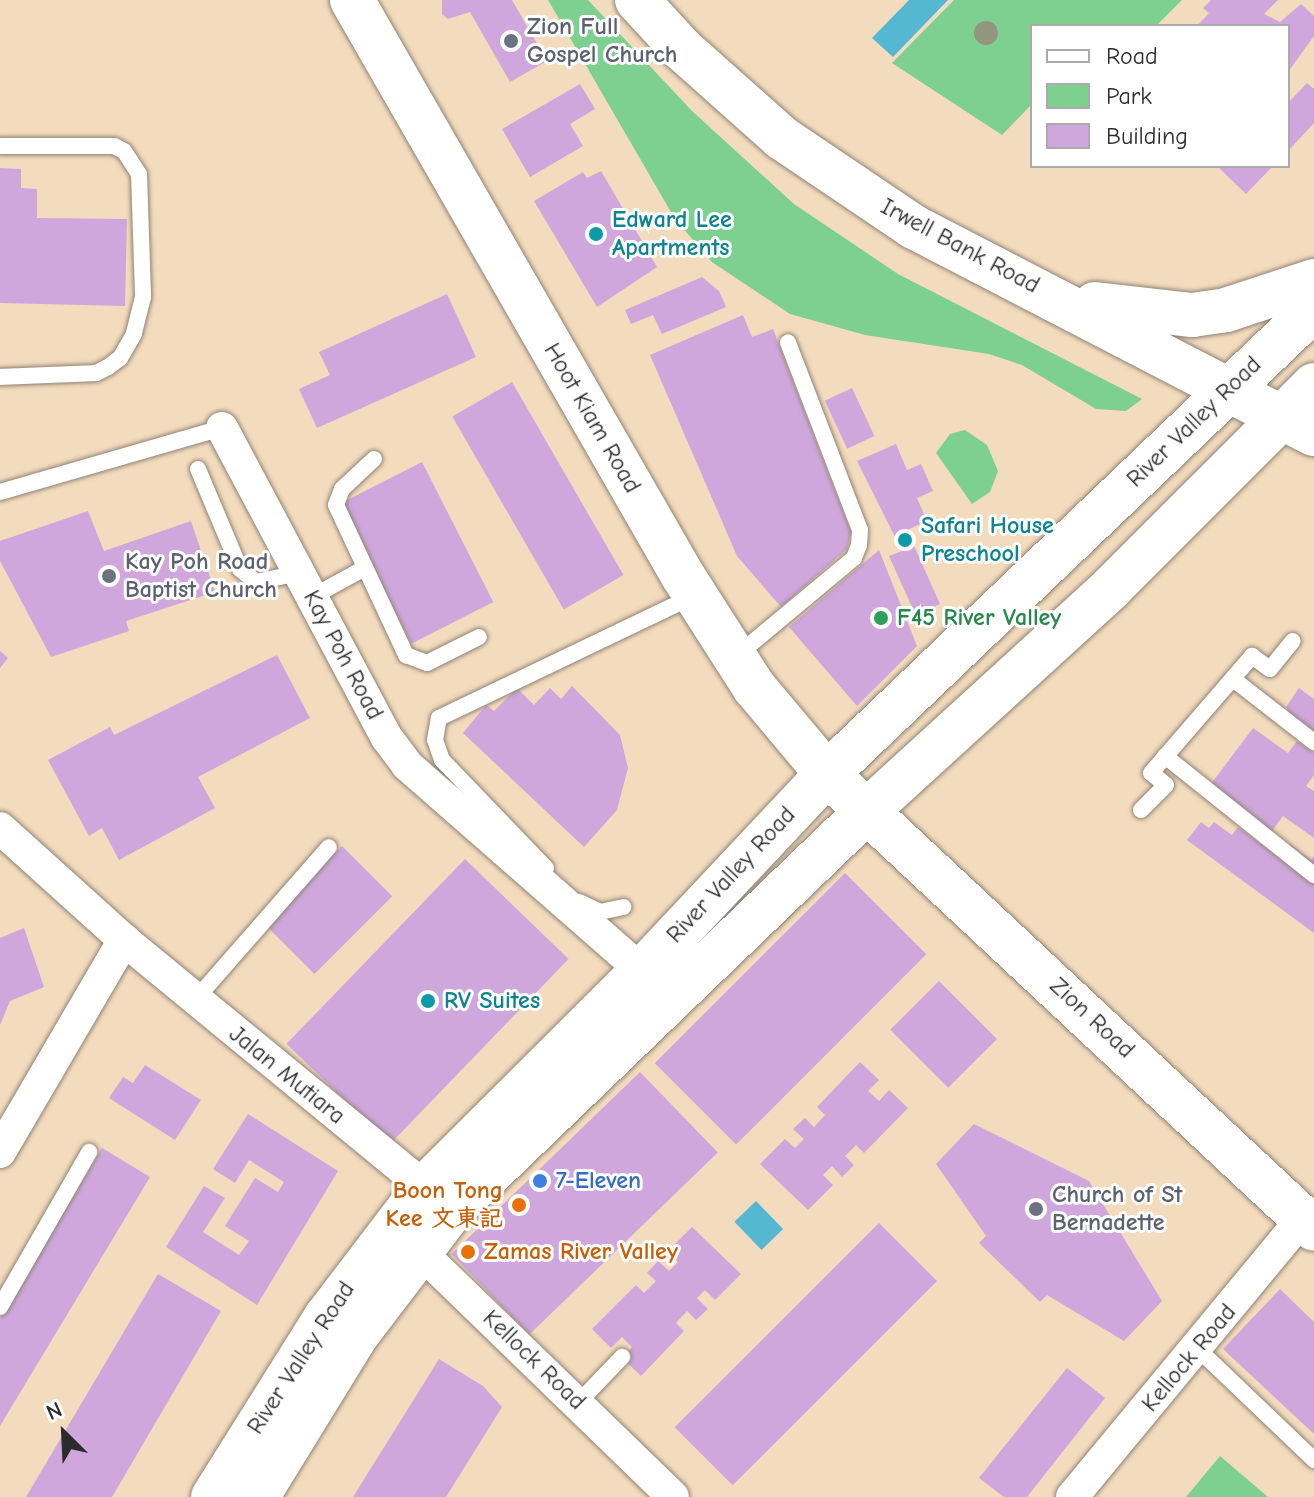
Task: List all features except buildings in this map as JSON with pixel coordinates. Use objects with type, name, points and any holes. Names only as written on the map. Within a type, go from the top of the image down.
[{"type":"main road","name":"Hoot Kiam Road","points":[[352,0],[733,658],[827,774],[867,811]]},
{"type":"main road","name":"Irwell Bank Road","points":[[637,0],[682,49],[782,138],[914,227],[1049,294],[1296,425]]},
{"type":"main road","points":[[1049,294],[1133,311],[1192,315],[1226,310],[1314,281]]},
{"type":"main road","name":"River Valley Road","points":[[213,1497],[326,1317],[406,1238],[642,971],[827,774],[1314,309]]},
{"type":"main road","name":"River Valley Road","points":[[439,1198],[1111,588],[1296,425],[1314,385]]},
{"type":"main road","name":"Zion Road","points":[[867,811],[1308,1223]]},
{"type":"main road","name":"River Valley Road","points":[[257,1497],[356,1336],[406,1238]]},
{"type":"street","name":"Kay Poh Road","points":[[222,428],[387,738],[433,769],[642,971]]},
{"type":"street","name":"Jalan Mutiara","points":[[0,828],[195,1000],[439,1198]]},
{"type":"street","points":[[0,1152],[13,1110],[124,940]]},
{"type":"street","name":"Kellock Road","points":[[1072,1497],[1308,1223]]},
{"type":"street","name":"Kellock Road","points":[[406,1238],[673,1497]]},
{"type":"lane","points":[[0,146],[114,146],[124,151],[139,174],[143,297],[134,334],[120,358],[108,367],[96,373],[0,377]]},
{"type":"lane","points":[[733,658],[854,558],[859,545],[860,530],[788,342]]},
{"type":"lane","name":"Kay Poh Road","points":[[0,492],[222,428]]},
{"type":"lane","points":[[374,459],[337,497],[363,569],[406,655],[416,662],[427,663],[479,637]]},
{"type":"lane","points":[[198,469],[240,569],[256,582],[305,585],[363,569]]},
{"type":"lane","points":[[623,907],[600,912],[579,902],[433,769],[439,718],[695,595]]},
{"type":"lane","points":[[1141,810],[1166,785],[1151,773],[1252,656],[1270,669],[1293,641]]},
{"type":"lane","points":[[1233,679],[1314,742]]},
{"type":"lane","points":[[1165,756],[1314,875]]},
{"type":"lane","points":[[195,1000],[329,847]]},
{"type":"lane","points":[[0,1307],[89,1152]]},
{"type":"lane","points":[[1198,1349],[1314,1460]]},
{"type":"lane","points":[[578,1403],[622,1357]]},
{"type":"green space","points":[[548,0],[588,0],[692,111],[794,204],[898,274],[1142,399],[1126,411],[1096,409],[1022,365],[989,354],[865,335],[790,314],[712,262],[675,219]]},
{"type":"green space","points":[[954,0],[1182,0],[1158,24],[1030,24],[1030,106],[1002,135],[892,63]]},
{"type":"green space","points":[[965,430],[987,445],[998,471],[990,492],[972,504],[936,453],[950,434]]},
{"type":"green space","points":[[1220,1456],[1268,1497],[1186,1497]]},
{"type":"water","points":[[909,0],[948,0],[893,57],[872,38]]},
{"type":"water","points":[[756,1201],[783,1229],[762,1250],[734,1222]]},
{"type":"place","name":"Zion Full Gospel Church","points":[[511,41]]},
{"type":"place","name":"Edward Lee Apartments","points":[[596,234]]},
{"type":"place","name":"Safari House Preschool","points":[[905,540]]},
{"type":"place","name":"Kay Poh Road Baptist Church","points":[[109,576]]},
{"type":"place","name":"F45 River Valley","points":[[881,618]]},
{"type":"place","name":"RV Suites","points":[[428,1001]]},
{"type":"place","name":"7-Eleven","points":[[540,1181]]},
{"type":"place","name":"Boon Tong Kee 文東記","points":[[519,1205]]},
{"type":"place","name":"Church of St Bernadette","points":[[1036,1209]]},
{"type":"place","name":"Zamas River Valley","points":[[468,1252]]}]
